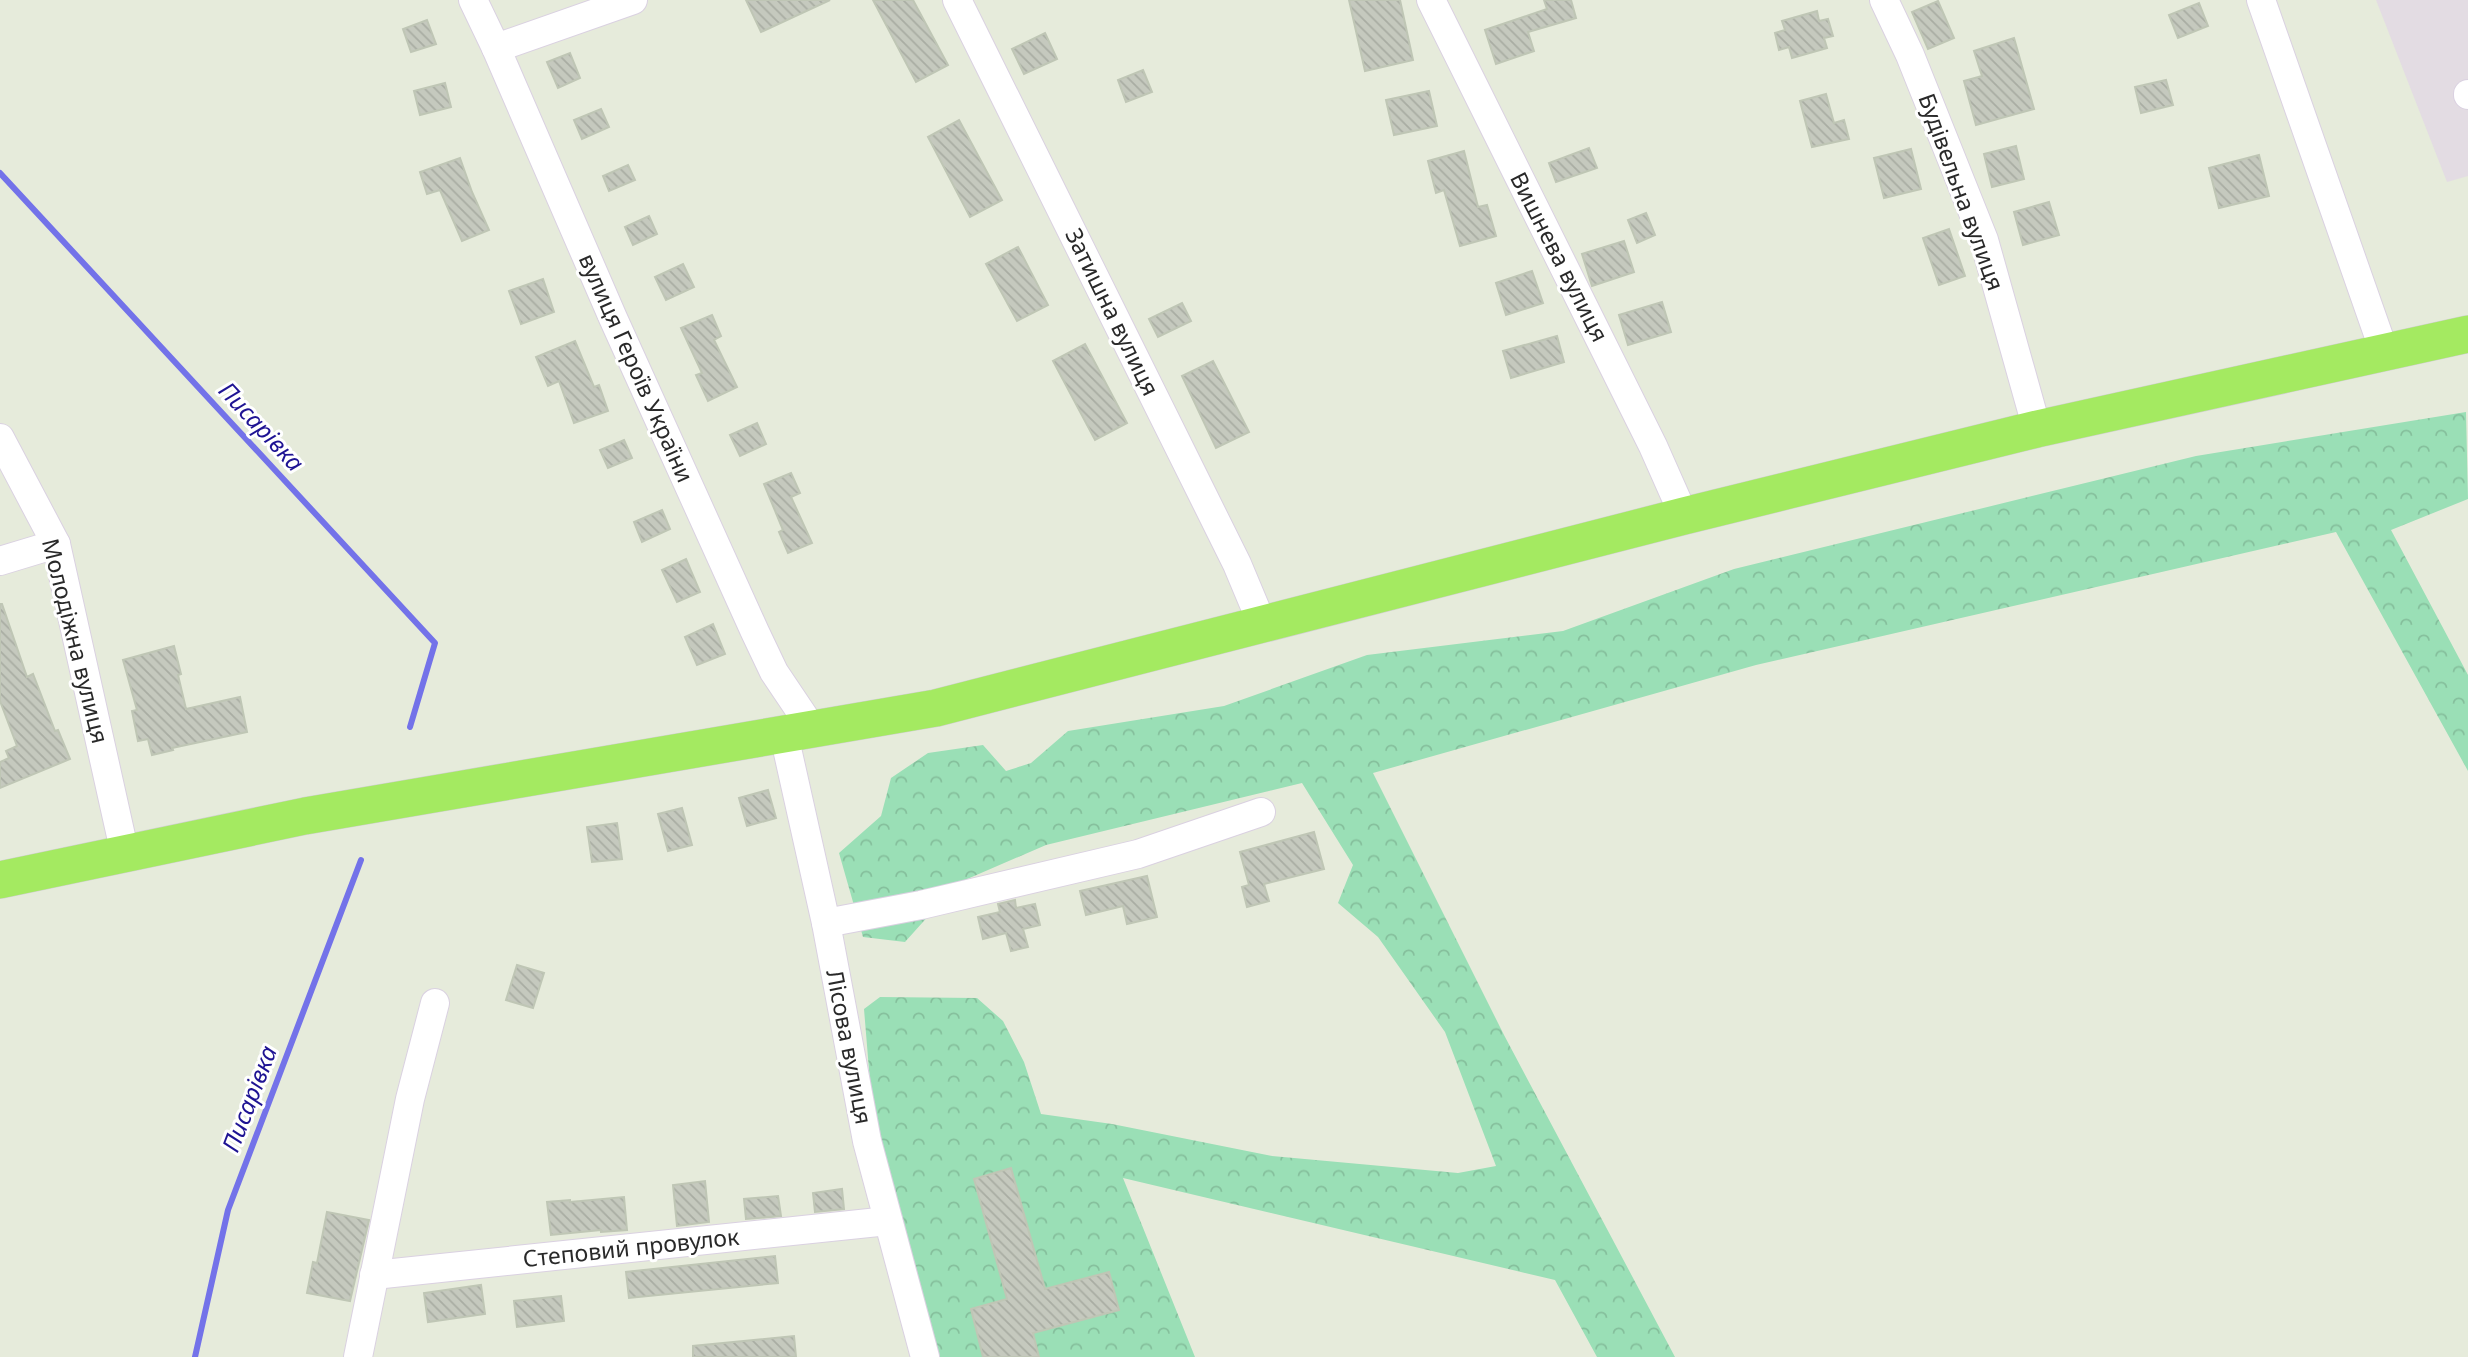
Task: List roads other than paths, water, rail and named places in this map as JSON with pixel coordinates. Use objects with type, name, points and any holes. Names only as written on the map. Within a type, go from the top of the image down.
[{"type":"main road","points":[[0,880],[305,816],[936,708],[1684,516],[2037,429],[2468,334]]},
{"type":"street","name":"вулиця Героїв України","points":[[473,0],[613,318],[774,672],[798,732]]},
{"type":"street","points":[[496,48],[634,0]]},
{"type":"street","name":"Затишна вулиця","points":[[957,0],[1237,564],[1263,626]]},
{"type":"street","name":"Вишнева вулиця","points":[[1431,0],[1653,446],[1684,516]]},
{"type":"street","name":"Будівельна вулиця","points":[[1884,0],[1910,55],[1984,240],[2037,429]]},
{"type":"street","points":[[2261,0],[2385,354]]},
{"type":"street","name":"Молодіжна вулиця","points":[[0,438],[56,544],[125,854]]},
{"type":"street","points":[[0,561],[56,544]]},
{"type":"street","name":"Лісова вулиця","points":[[798,732],[826,923],[867,1141],[925,1357]]},
{"type":"street","points":[[826,923],[921,905],[1138,854],[1261,812]]},
{"type":"street","points":[[358,1357],[410,1099],[435,1003]]},
{"type":"street","name":"Степовий провулок","points":[[374,1275],[888,1221]]},
{"type":"waterway","name":"Писарівка","points":[[0,173],[435,643],[410,727]]},
{"type":"waterway","name":"Писарівка","points":[[195,1357],[228,1210],[361,860]]}]
